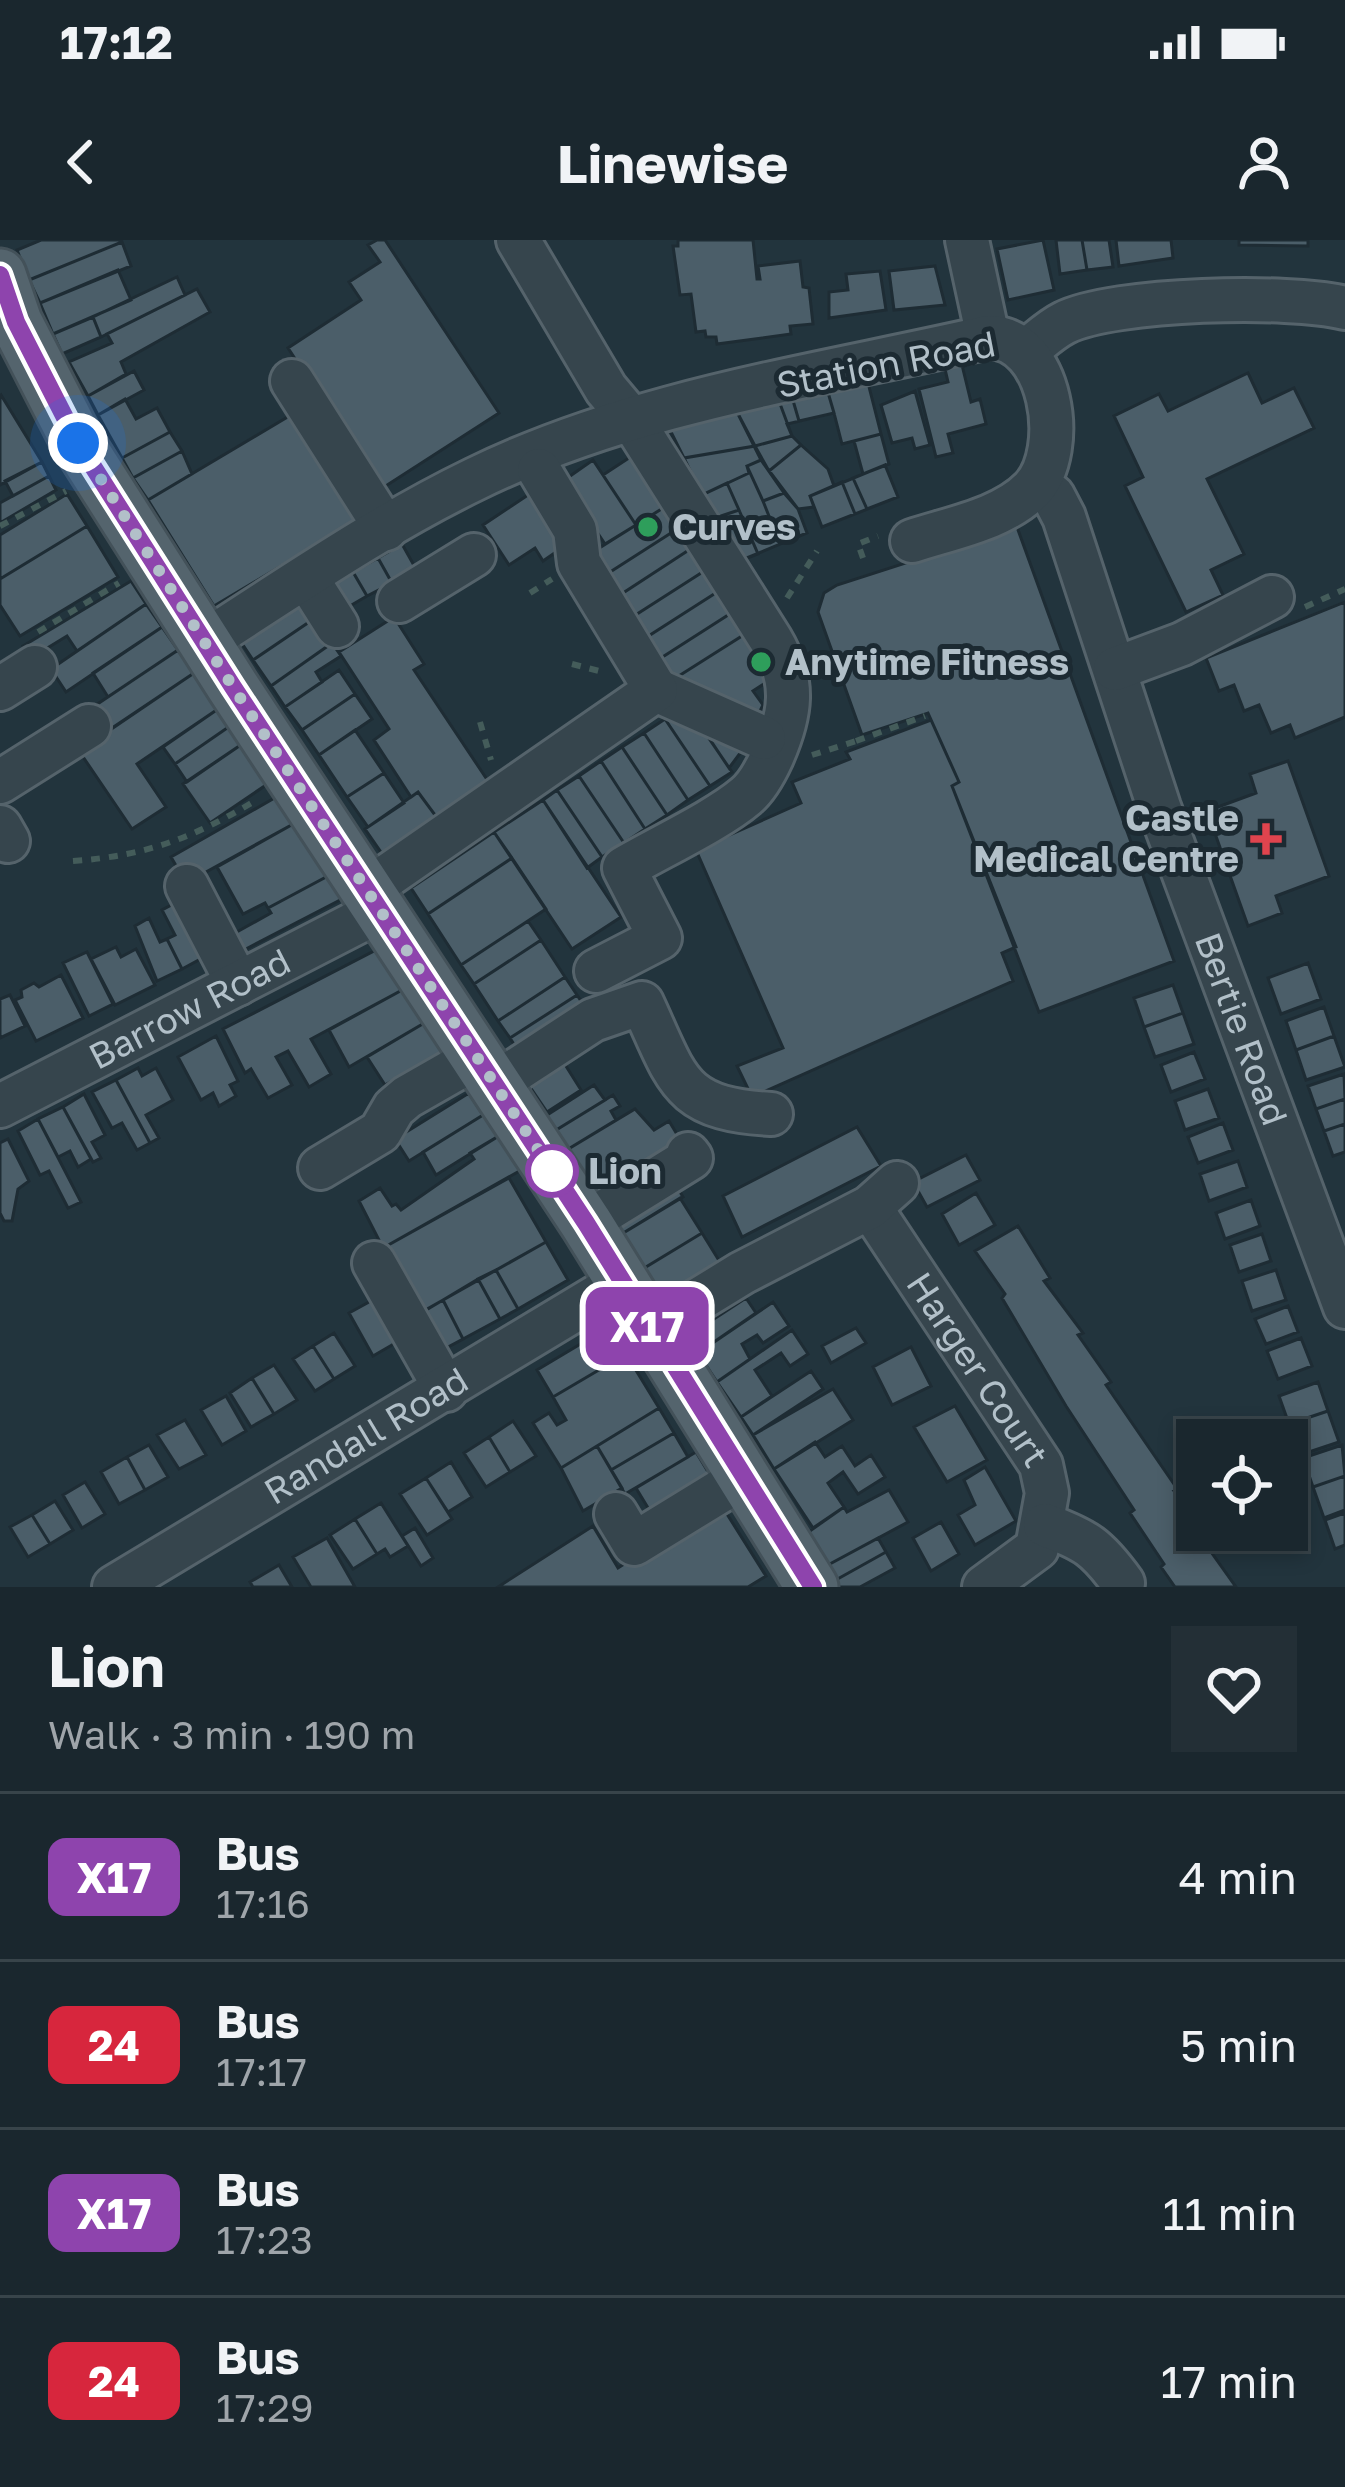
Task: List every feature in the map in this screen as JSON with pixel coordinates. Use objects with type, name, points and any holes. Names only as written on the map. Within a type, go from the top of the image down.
[{"type":"main road","points":[[5,301],[78,443],[213,636],[382,894],[486,1070],[812,1587]]},
{"type":"street","points":[[518,240],[606,389],[632,420],[778,652],[788,676],[788,716],[771,759],[748,796],[624,868],[660,938],[596,971]]},
{"type":"street","points":[[895,538],[1015,505],[1036,485],[1048,464],[1052,436],[1042,380],[1007,344],[970,246]]},
{"type":"street","name":"Station Road","points":[[213,636],[476,478],[632,420],[1007,344],[1088,315],[1269,299],[1345,308]]},
{"type":"street","points":[[292,381],[386,529]]},
{"type":"street","points":[[539,470],[575,530],[579,563],[656,690],[764,738]]},
{"type":"street","name":"Bertie Road","points":[[1036,485],[1053,496],[1064,517],[1205,935],[1345,1306]]},
{"type":"street","points":[[399,601],[474,555]]},
{"type":"street","points":[[300,581],[337,626]]},
{"type":"street","points":[[1115,669],[1182,644],[1272,597]]},
{"type":"street","name":"Barrow Road","points":[[0,1106],[238,984],[382,894],[656,690]]},
{"type":"street","points":[[0,750],[76,719],[0,782]]},
{"type":"street","points":[[187,886],[238,984]]},
{"type":"street","points":[[338,1149],[380,1132],[407,1097],[486,1070],[593,1020],[642,1004],[679,1082],[703,1102],[728,1112],[771,1114]]},
{"type":"street","points":[[586,1223],[691,1158],[688,1154]]},
{"type":"street","name":"Harger Court","points":[[649,1330],[884,1195],[1041,1466],[1047,1493],[1045,1525]]},
{"type":"street","points":[[374,1263],[446,1390]]},
{"type":"street","name":"Randall Road","points":[[114,1587],[621,1282]]},
{"type":"street","points":[[616,1514],[634,1544],[745,1476]]},
{"type":"street","points":[[984,1587],[1037,1548],[1045,1525],[1082,1538],[1099,1550],[1123,1583]]},
{"type":"path","points":[[0,526],[74,486]]},
{"type":"path","points":[[863,558],[858,544],[895,538]]},
{"type":"path","points":[[24,663],[133,575]]},
{"type":"path","points":[[572,664],[607,674]]},
{"type":"path","points":[[856,741],[926,716]]},
{"type":"path","points":[[481,722],[492,764]]},
{"type":"path","points":[[73,860],[127,854],[188,839],[259,798]]},
{"type":"building","points":[[41,240],[122,242],[29,280],[17,250]]},
{"type":"building","points":[[385,240],[499,413],[381,489],[288,348],[361,300],[349,282],[380,262],[368,245]]},
{"type":"building","points":[[678,240],[753,240],[757,279],[758,266],[800,261],[813,324],[790,326],[791,334],[717,344],[716,337],[696,332],[691,294],[680,295],[673,246],[678,246]]},
{"type":"building","points":[[1043,240],[1054,290],[1008,300],[997,249]]},
{"type":"building","points":[[1056,240],[1082,240],[1087,270],[1060,274]]},
{"type":"building","points":[[1082,240],[1109,240],[1113,267],[1087,270]]},
{"type":"building","points":[[1116,240],[1171,240],[1173,258],[1119,266]]},
{"type":"building","points":[[1239,240],[1308,240],[1308,246],[1239,245]]},
{"type":"building","points":[[122,242],[131,266],[40,303],[29,280]]},
{"type":"building","points":[[935,266],[945,305],[894,310],[889,271]]},
{"type":"building","points":[[118,270],[131,300],[53,334],[40,303]]},
{"type":"building","points":[[880,271],[886,310],[829,318],[829,292],[848,290],[846,274]]},
{"type":"building","points":[[177,277],[185,295],[101,337],[93,317]]},
{"type":"building","points":[[197,289],[210,312],[121,362],[126,374],[88,396],[69,362],[112,343],[107,334]]},
{"type":"building","points":[[93,317],[101,337],[62,354],[53,334]]},
{"type":"building","points":[[962,365],[971,402],[980,399],[986,424],[948,434],[953,453],[936,457],[919,389],[948,382],[945,369]]},
{"type":"building","points":[[134,371],[144,390],[98,415],[88,396]]},
{"type":"building","points":[[1248,373],[1262,403],[1294,388],[1314,428],[1207,479],[1244,554],[1211,570],[1223,595],[1186,612],[1125,486],[1143,477],[1114,416],[1159,394],[1168,411]]},
{"type":"building","points":[[867,379],[881,434],[842,444],[834,413],[799,421],[792,397]]},
{"type":"building","points":[[827,389],[834,413],[787,424],[792,436],[755,446],[736,410]]},
{"type":"building","points":[[915,391],[930,445],[915,449],[912,438],[892,443],[881,405]]},
{"type":"building","points":[[0,396],[42,462],[0,485]]},
{"type":"building","points":[[125,399],[136,419],[157,408],[170,432],[122,458],[98,415]]},
{"type":"building","points":[[779,401],[792,436],[755,446],[736,410]]},
{"type":"building","points":[[301,409],[365,516],[214,606],[148,500]]},
{"type":"building","points":[[736,410],[755,446],[684,458],[668,426]]},
{"type":"building","points":[[736,410],[761,460],[798,509],[807,533],[732,564],[668,426]]},
{"type":"building","points":[[170,432],[182,451],[133,478],[122,458]]},
{"type":"building","points":[[881,434],[889,464],[863,474],[854,441]]},
{"type":"building","points":[[792,436],[801,445],[769,471],[755,446]]},
{"type":"building","points":[[801,445],[828,469],[834,486],[810,496],[814,507],[798,509],[769,471]]},
{"type":"building","points":[[755,446],[761,460],[747,466],[749,473],[702,495],[684,458]]},
{"type":"building","points":[[182,451],[192,474],[148,500],[133,478]]},
{"type":"building","points":[[638,452],[671,503],[636,525],[603,475]]},
{"type":"building","points":[[593,460],[636,525],[605,544],[563,481]]},
{"type":"building","points":[[761,460],[784,493],[763,501],[747,466]]},
{"type":"building","points":[[42,462],[49,476],[13,496],[5,481]]},
{"type":"building","points":[[885,465],[898,497],[867,509],[853,478]]},
{"type":"building","points":[[885,465],[898,497],[822,527],[810,496]]},
{"type":"building","points":[[49,476],[56,490],[0,523],[0,503]]},
{"type":"building","points":[[842,482],[855,514],[822,527],[810,496]]},
{"type":"building","points":[[727,483],[739,510],[712,519],[702,495]]},
{"type":"building","points":[[534,491],[569,543],[543,561],[535,548],[509,565],[483,525]]},
{"type":"building","points":[[784,493],[798,509],[807,533],[780,544],[763,501]]},
{"type":"building","points":[[67,494],[87,526],[0,579],[0,535]]},
{"type":"building","points":[[671,503],[685,524],[607,574],[593,552]]},
{"type":"building","points":[[739,510],[758,554],[732,564],[712,519]]},
{"type":"building","points":[[685,524],[698,544],[620,595],[607,574]]},
{"type":"building","points":[[87,526],[118,577],[20,636],[0,605],[0,579]]},
{"type":"building","points":[[1017,527],[1174,961],[1039,1012],[952,786],[959,782],[928,713],[862,735],[818,612],[824,593],[837,585]]},
{"type":"building","points":[[402,544],[416,569],[392,583],[378,558]]},
{"type":"building","points":[[698,544],[712,566],[634,616],[620,595]]},
{"type":"building","points":[[378,558],[392,583],[367,596],[353,572]]},
{"type":"building","points":[[712,566],[725,587],[647,637],[634,616]]},
{"type":"building","points":[[353,572],[367,596],[343,610],[329,586]]},
{"type":"building","points":[[131,581],[146,604],[77,651],[67,636],[31,658],[23,646]]},
{"type":"building","points":[[725,587],[739,608],[661,658],[647,637]]},
{"type":"building","points":[[301,597],[315,618],[253,660],[239,639]]},
{"type":"building","points":[[1345,602],[1345,717],[1295,738],[1290,725],[1271,733],[1259,705],[1244,711],[1234,685],[1219,691],[1206,658]]},
{"type":"building","points":[[146,604],[162,627],[66,692],[51,669]]},
{"type":"building","points":[[739,608],[753,629],[674,679],[661,658]]},
{"type":"building","points":[[394,617],[424,664],[414,670],[490,784],[438,819],[418,792],[411,797],[374,740],[389,729],[339,652]]},
{"type":"building","points":[[315,618],[332,643],[271,686],[253,660]]},
{"type":"building","points":[[162,627],[178,650],[108,697],[93,673]]},
{"type":"building","points":[[753,629],[773,678],[753,691],[763,705],[757,717],[674,679]]},
{"type":"building","points":[[332,643],[341,656],[316,672],[322,682],[285,707],[271,686]]},
{"type":"building","points":[[178,650],[194,673],[112,728],[96,705]]},
{"type":"building","points":[[339,670],[355,694],[302,730],[285,707]]},
{"type":"building","points":[[194,673],[218,709],[137,764],[166,807],[132,829],[79,751]]},
{"type":"building","points":[[355,694],[372,719],[319,755],[302,730]]},
{"type":"building","points":[[686,705],[732,772],[710,786],[665,719]]},
{"type":"building","points":[[218,709],[230,726],[175,764],[163,747]]},
{"type":"building","points":[[665,719],[710,786],[688,800],[644,733]]},
{"type":"building","points":[[697,720],[744,748],[729,768]]},
{"type":"building","points":[[931,720],[959,782],[952,786],[1016,947],[1002,953],[1013,981],[752,1097],[737,1066],[783,1048],[696,850],[801,803],[792,782],[850,759],[846,752]]},
{"type":"building","points":[[230,726],[242,744],[187,782],[175,764]]},
{"type":"building","points":[[355,730],[384,773],[347,797],[319,755]]},
{"type":"building","points":[[644,733],[688,800],[667,815],[622,747]]},
{"type":"building","points":[[242,744],[269,783],[210,823],[183,784]]},
{"type":"building","points":[[622,747],[667,815],[645,829],[601,761]]},
{"type":"building","points":[[601,761],[645,829],[624,843],[579,776]]},
{"type":"building","name":"Castle Medical Centre","points":[[1288,761],[1329,876],[1276,896],[1282,913],[1248,926],[1207,811],[1256,793],[1250,774]]},
{"type":"building","points":[[384,773],[404,803],[368,827],[347,797]]},
{"type":"building","points":[[579,776],[624,843],[602,857],[557,790]]},
{"type":"building","points":[[557,790],[602,857],[587,868],[543,800]]},
{"type":"building","points":[[418,792],[438,819],[383,855],[365,829]]},
{"type":"building","points":[[278,796],[295,823],[186,883],[171,857]]},
{"type":"building","points":[[543,800],[621,917],[572,949],[494,832]]},
{"type":"building","points":[[295,823],[328,876],[268,908],[265,903],[243,914],[217,867]]},
{"type":"building","points":[[494,832],[512,858],[428,914],[411,888]]},
{"type":"building","points":[[512,858],[546,909],[461,965],[428,914]]},
{"type":"building","points":[[328,876],[342,899],[244,950],[235,933],[271,913],[268,908]]},
{"type":"building","points":[[179,901],[206,956],[182,969],[167,939],[175,935],[162,910]]},
{"type":"building","points":[[149,918],[160,942],[167,939],[182,969],[157,981],[135,926]]},
{"type":"building","points":[[528,921],[541,940],[474,984],[461,965]]},
{"type":"building","points":[[541,940],[565,977],[498,1021],[474,984]]},
{"type":"building","points":[[116,947],[121,957],[136,949],[155,985],[115,1005],[91,959]]},
{"type":"building","points":[[378,949],[404,989],[311,1039],[331,1074],[309,1087],[288,1051],[276,1057],[292,1085],[268,1098],[251,1069],[245,1073],[223,1029]]},
{"type":"building","points":[[87,952],[113,1004],[89,1016],[63,963]]},
{"type":"building","points":[[1308,963],[1321,999],[1281,1014],[1268,978]]},
{"type":"building","points":[[61,975],[83,1018],[36,1041],[15,1000],[22,997],[21,990]]},
{"type":"building","points":[[565,977],[577,995],[510,1038],[498,1021]]},
{"type":"building","points":[[1173,985],[1183,1013],[1144,1027],[1134,998]]},
{"type":"building","points":[[404,989],[426,1022],[349,1067],[329,1030]]},
{"type":"building","points":[[10,995],[25,1026],[0,1038],[0,999]]},
{"type":"building","points":[[577,995],[589,1013],[522,1057],[510,1038]]},
{"type":"building","points":[[1324,1007],[1334,1036],[1296,1050],[1286,1021]]},
{"type":"building","points":[[1183,1013],[1194,1044],[1155,1057],[1144,1027]]},
{"type":"building","points":[[426,1022],[454,1064],[415,1090],[404,1074],[385,1085],[367,1057]]},
{"type":"building","points":[[216,1036],[238,1081],[230,1085],[236,1096],[219,1106],[213,1093],[201,1100],[178,1057]]},
{"type":"building","points":[[1334,1036],[1345,1067],[1306,1080],[1296,1050]]},
{"type":"building","points":[[1194,1052],[1205,1079],[1171,1092],[1161,1065]]},
{"type":"building","points":[[559,1055],[581,1090],[547,1112],[524,1078]]},
{"type":"building","points":[[138,1068],[142,1076],[156,1068],[173,1100],[146,1115],[159,1138],[150,1143],[116,1080]]},
{"type":"building","points":[[1344,1074],[1345,1099],[1316,1109],[1308,1086]]},
{"type":"building","points":[[116,1080],[150,1143],[137,1150],[122,1123],[112,1128],[92,1092]]},
{"type":"building","points":[[594,1085],[605,1100],[553,1132],[544,1117]]},
{"type":"building","points":[[1208,1089],[1219,1118],[1185,1130],[1175,1101]]},
{"type":"building","points":[[469,1093],[483,1115],[409,1161],[395,1139]]},
{"type":"building","points":[[84,1094],[105,1135],[92,1142],[101,1158],[93,1162],[63,1107]]},
{"type":"building","points":[[613,1095],[620,1106],[611,1111],[616,1120],[565,1151],[553,1132]]},
{"type":"building","points":[[1345,1099],[1345,1124],[1324,1131],[1316,1109]]},
{"type":"building","points":[[63,1107],[91,1159],[78,1167],[70,1151],[58,1157],[38,1119]]},
{"type":"building","points":[[635,1109],[654,1130],[669,1121],[681,1141],[598,1206],[565,1151]]},
{"type":"building","points":[[488,1112],[502,1134],[436,1175],[423,1152]]},
{"type":"building","points":[[38,1119],[81,1202],[68,1208],[49,1171],[40,1175],[18,1131]]},
{"type":"building","points":[[1223,1123],[1233,1150],[1198,1163],[1188,1137]]},
{"type":"building","points":[[1345,1124],[1345,1152],[1333,1156],[1324,1131]]},
{"type":"building","points":[[857,1127],[881,1166],[742,1237],[723,1196]]},
{"type":"building","points":[[502,1134],[523,1169],[383,1248],[359,1201],[380,1188],[392,1206],[401,1210],[474,1159],[470,1153]]},
{"type":"building","points":[[8,1139],[29,1181],[18,1189],[12,1221],[4,1221],[0,1143]]},
{"type":"building","points":[[966,1155],[980,1180],[927,1207],[913,1182]]},
{"type":"building","points":[[1238,1161],[1247,1187],[1209,1201],[1200,1174]]},
{"type":"building","points":[[670,1175],[683,1197],[620,1235],[608,1216]]},
{"type":"building","points":[[509,1178],[546,1242],[420,1313],[383,1248]]},
{"type":"building","points":[[976,1193],[995,1225],[959,1245],[942,1214]]},
{"type":"building","points":[[680,1198],[702,1233],[641,1270],[620,1235]]},
{"type":"building","points":[[1251,1200],[1260,1226],[1225,1239],[1216,1213]]},
{"type":"building","points":[[1018,1226],[1050,1278],[1044,1281],[1083,1333],[1078,1335],[1111,1382],[1106,1385],[1176,1487],[1176,1551],[1210,1551],[1236,1587],[1175,1587],[1130,1513],[1134,1510],[975,1251]]},
{"type":"building","points":[[702,1233],[723,1267],[663,1305],[641,1270]]},
{"type":"building","points":[[1262,1234],[1271,1261],[1239,1272],[1230,1245]]},
{"type":"building","points":[[546,1242],[568,1280],[518,1309],[496,1270]]},
{"type":"building","points":[[496,1270],[518,1309],[500,1319],[478,1279]]},
{"type":"building","points":[[1276,1270],[1286,1300],[1252,1311],[1242,1281]]},
{"type":"building","points":[[478,1279],[500,1319],[463,1339],[443,1300]]},
{"type":"building","points":[[380,1296],[404,1338],[373,1356],[349,1313]]},
{"type":"building","points":[[746,1298],[756,1313],[698,1353],[688,1336]]},
{"type":"building","points":[[443,1300],[463,1339],[433,1355],[411,1319]]},
{"type":"building","points":[[773,1302],[789,1326],[763,1343],[757,1335],[742,1344],[750,1359],[717,1382],[698,1353]]},
{"type":"building","points":[[1288,1306],[1298,1332],[1266,1344],[1255,1319]]},
{"type":"building","points":[[609,1327],[626,1354],[553,1397],[537,1370]]},
{"type":"building","points":[[856,1328],[866,1343],[831,1363],[822,1346]]},
{"type":"building","points":[[792,1330],[808,1354],[790,1366],[781,1353],[755,1370],[772,1396],[741,1417],[717,1382]]},
{"type":"building","points":[[334,1333],[355,1366],[334,1379],[313,1346]]},
{"type":"building","points":[[1301,1338],[1312,1366],[1278,1379],[1267,1351]]},
{"type":"building","points":[[313,1346],[334,1379],[315,1391],[293,1359]]},
{"type":"building","points":[[911,1347],[931,1386],[892,1405],[873,1367]]},
{"type":"building","points":[[626,1354],[659,1408],[561,1468],[533,1423],[549,1413],[557,1425],[566,1420],[553,1397]]},
{"type":"building","points":[[274,1365],[297,1400],[274,1414],[252,1378]]},
{"type":"building","points":[[811,1371],[823,1389],[753,1435],[741,1417]]},
{"type":"building","points":[[811,1371],[823,1389],[753,1435],[741,1417]]},
{"type":"building","points":[[252,1378],[274,1414],[251,1427],[230,1393]]},
{"type":"building","points":[[1318,1382],[1328,1411],[1287,1419],[1279,1396]]},
{"type":"building","points":[[833,1389],[853,1420],[774,1469],[753,1435]]},
{"type":"building","points":[[226,1396],[246,1431],[222,1445],[201,1410]]},
{"type":"building","points":[[955,1406],[987,1460],[947,1482],[914,1427]]},
{"type":"building","points":[[659,1408],[674,1433],[611,1470],[597,1446]]},
{"type":"building","points":[[1328,1411],[1339,1442],[1308,1452],[1308,1419],[1304,1419]]},
{"type":"building","points":[[185,1420],[206,1455],[179,1469],[157,1435]]},
{"type":"building","points":[[513,1421],[536,1456],[510,1472],[489,1437]]},
{"type":"building","points":[[674,1433],[688,1457],[625,1494],[611,1470]]},
{"type":"building","points":[[489,1437],[510,1472],[486,1487],[464,1453]]},
{"type":"building","points":[[815,1442],[825,1457],[842,1446],[855,1466],[871,1455],[885,1477],[858,1494],[843,1472],[828,1483],[844,1507],[813,1528],[774,1469]]},
{"type":"building","points":[[149,1445],[168,1477],[145,1490],[127,1457]]},
{"type":"building","points":[[1342,1445],[1345,1476],[1313,1487],[1308,1456]]},
{"type":"building","points":[[597,1446],[622,1488],[583,1511],[561,1468]]},
{"type":"building","points":[[696,1452],[716,1485],[656,1521],[636,1488]]},
{"type":"building","points":[[127,1457],[145,1490],[119,1504],[101,1472]]},
{"type":"building","points":[[451,1462],[472,1497],[448,1512],[426,1478]]},
{"type":"building","points":[[985,1467],[1016,1521],[975,1545],[958,1515],[975,1505],[964,1480]]},
{"type":"building","points":[[1345,1476],[1345,1510],[1324,1518],[1313,1487]]},
{"type":"building","points":[[426,1478],[452,1519],[427,1535],[400,1494]]},
{"type":"building","points":[[85,1482],[105,1514],[82,1528],[63,1495]]},
{"type":"building","points":[[889,1490],[908,1522],[826,1566],[807,1533],[844,1507],[847,1512]]},
{"type":"building","points":[[55,1501],[73,1530],[50,1544],[32,1515]]},
{"type":"building","points":[[381,1503],[408,1546],[390,1557],[385,1549],[377,1554],[355,1519]]},
{"type":"building","points":[[720,1503],[766,1576],[748,1587],[498,1587],[593,1526],[618,1568]]},
{"type":"building","points":[[1345,1513],[1345,1545],[1335,1549],[1325,1520]]},
{"type":"building","points":[[32,1515],[50,1544],[28,1557],[10,1527]]},
{"type":"building","points":[[355,1519],[377,1554],[353,1569],[330,1535]]},
{"type":"building","points":[[941,1522],[959,1554],[931,1571],[913,1538]]},
{"type":"building","points":[[415,1528],[433,1558],[421,1566],[402,1536]]},
{"type":"building","points":[[327,1538],[355,1587],[311,1587],[293,1557]]},
{"type":"building","points":[[878,1538],[886,1552],[834,1581],[826,1566]]},
{"type":"building","points":[[886,1552],[895,1568],[860,1587],[837,1587],[834,1581]]},
{"type":"building","points":[[279,1565],[292,1587],[253,1587],[250,1582]]},
{"type":"bus line","name":"X17","points":[[0,275],[16,322],[78,443],[586,1223],[813,1587]]},
{"type":"place","name":"Curves","points":[[648,527]]},
{"type":"place","name":"Anytime Fitness","points":[[761,662]]},
{"type":"place","name":"Castle Medical Centre","points":[[1266,839]]},
{"type":"place","name":"Lion","points":[[552,1171]]},
{"type":"route","points":[[78,443],[552,1171]]}]
